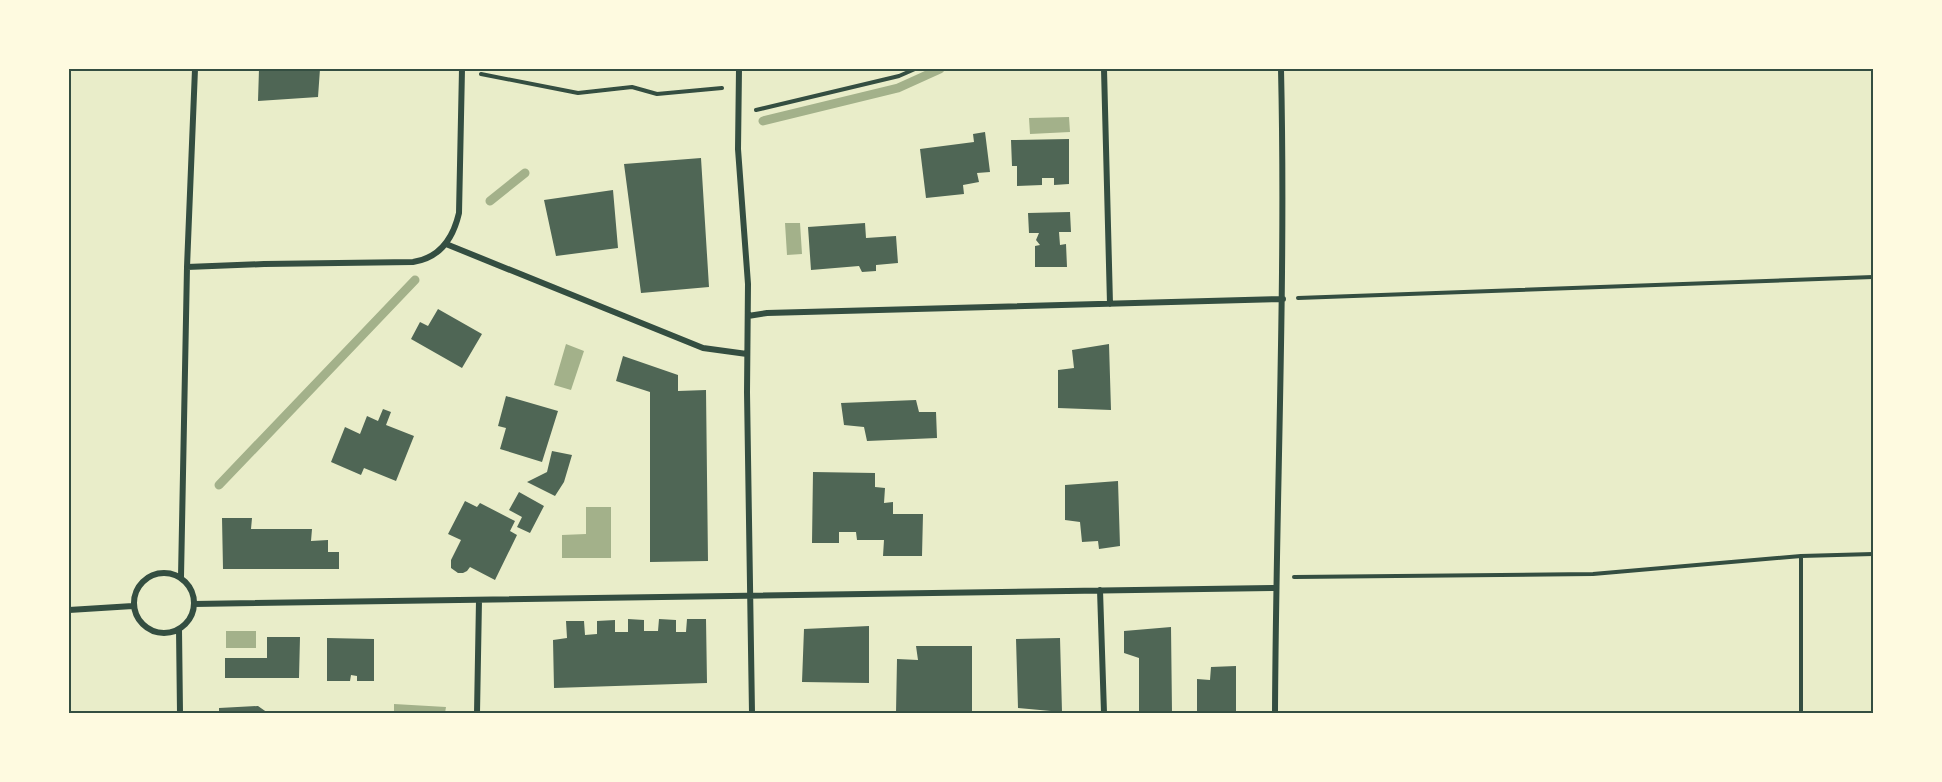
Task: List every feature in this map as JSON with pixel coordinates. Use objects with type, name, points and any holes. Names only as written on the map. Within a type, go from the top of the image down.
[{"type":"street","points":[[181,577],[195,69]]},
{"type":"street","points":[[739,69],[738,149],[748,284],[752,713]]},
{"type":"street","points":[[1104,69],[1110,304]]},
{"type":"street","points":[[1275,713],[1283,299],[1281,69]]},
{"type":"street","points":[[188,267],[412,262],[432,257],[446,244],[456,226],[459,213],[462,70]]},
{"type":"street","points":[[446,244],[704,348],[726,353],[747,354]]},
{"type":"street","points":[[748,316],[767,313],[1283,299]]},
{"type":"street","points":[[162,572],[181,577],[191,589],[194,604],[190,618],[179,629],[170,633],[160,633],[142,625],[133,606],[137,587],[152,574],[162,572]]},
{"type":"street","points":[[194,604],[1276,588]]},
{"type":"street","points":[[1100,590],[1104,713]]},
{"type":"street","points":[[477,713],[478,600]]},
{"type":"street","points":[[69,610],[133,606]]},
{"type":"street","points":[[179,629],[180,713]]},
{"type":"path","points":[[764,108],[899,76],[915,69]]},
{"type":"path","points":[[462,70],[578,93],[632,87],[657,94],[737,87]]},
{"type":"path","points":[[1283,299],[1873,277]]},
{"type":"path","points":[[1276,577],[1593,574],[1801,556],[1873,554]]},
{"type":"path","points":[[1801,556],[1801,713]]},
{"type":"shaded area","points":[[1069,117],[1070,132],[1030,134],[1029,118]]},
{"type":"shaded area","points":[[785,223],[800,223],[802,254],[787,255]]},
{"type":"shaded area","points":[[566,344],[584,351],[571,390],[554,385]]},
{"type":"shaded area","points":[[586,507],[611,507],[611,558],[562,558],[562,535],[586,534]]},
{"type":"shaded area","points":[[226,631],[256,631],[256,648],[226,648]]},
{"type":"shaded area","points":[[394,704],[446,707],[445,713],[394,713]]},
{"type":"building","points":[[259,69],[320,69],[318,97],[258,101]]},
{"type":"building","points":[[985,132],[990,172],[977,173],[979,182],[963,185],[964,194],[926,198],[920,149],[974,142],[973,134]]},
{"type":"building","points":[[1069,139],[1069,184],[1054,185],[1054,178],[1042,178],[1042,185],[1017,186],[1017,166],[1012,166],[1011,140]]},
{"type":"building","points":[[701,158],[709,287],[641,293],[624,164]]},
{"type":"building","points":[[613,190],[618,248],[556,256],[544,200]]},
{"type":"building","points":[[1070,212],[1071,232],[1059,232],[1060,245],[1066,244],[1067,267],[1035,267],[1035,246],[1040,245],[1036,240],[1039,233],[1029,233],[1028,213]]},
{"type":"building","points":[[865,223],[866,238],[896,236],[898,263],[876,265],[876,271],[862,272],[859,266],[811,270],[808,227]]},
{"type":"building","points":[[438,309],[482,334],[462,368],[411,339],[420,322],[428,326]]},
{"type":"building","points":[[1109,344],[1111,410],[1058,408],[1058,370],[1074,368],[1072,350]]},
{"type":"building","points":[[623,356],[678,375],[678,391],[706,390],[708,561],[650,562],[650,392],[616,381]]},
{"type":"building","points":[[506,396],[558,411],[542,462],[500,449],[506,428],[498,426]]},
{"type":"building","points":[[916,400],[919,412],[936,412],[937,438],[867,441],[864,427],[844,425],[841,403]]},
{"type":"building","points":[[383,409],[391,412],[386,425],[414,436],[396,481],[364,468],[361,475],[331,462],[345,427],[360,434],[367,416],[378,421]]},
{"type":"building","points":[[552,451],[572,455],[564,482],[555,496],[527,482],[547,472]]},
{"type":"building","points":[[813,472],[875,473],[875,487],[885,488],[884,503],[893,502],[893,514],[923,514],[922,556],[883,556],[884,540],[857,540],[856,532],[839,532],[839,543],[812,543]]},
{"type":"building","points":[[1118,481],[1120,546],[1099,549],[1098,541],[1082,542],[1080,522],[1065,520],[1065,485]]},
{"type":"building","points":[[519,492],[544,506],[530,533],[517,527],[522,517],[509,510]]},
{"type":"building","points":[[465,501],[477,507],[480,503],[515,521],[510,531],[517,535],[495,580],[470,567],[463,573],[458,573],[451,568],[451,560],[461,540],[448,534]]},
{"type":"building","points":[[222,518],[252,518],[251,529],[312,529],[311,541],[328,540],[328,552],[339,552],[339,569],[223,569]]},
{"type":"building","points":[[628,619],[644,620],[644,631],[658,631],[659,619],[676,620],[676,632],[686,632],[687,619],[706,619],[707,683],[554,688],[553,640],[567,638],[566,621],[584,621],[585,635],[597,634],[597,621],[615,620],[615,632],[628,632]]},
{"type":"building","points":[[869,626],[869,683],[802,682],[804,629]]},
{"type":"building","points":[[1171,627],[1172,713],[1139,713],[1139,658],[1124,653],[1124,631]]},
{"type":"building","points":[[267,637],[300,637],[299,678],[225,678],[225,658],[267,658]]},
{"type":"building","points":[[327,638],[374,639],[374,681],[357,681],[357,676],[351,675],[350,681],[327,681]]},
{"type":"building","points":[[1060,638],[1062,712],[1018,708],[1016,639]]},
{"type":"building","points":[[916,646],[972,646],[972,712],[896,713],[897,659],[918,660]]},
{"type":"building","points":[[1236,666],[1236,713],[1197,713],[1197,679],[1210,680],[1211,667]]},
{"type":"building","points":[[258,706],[268,713],[219,713],[219,708]]},
{"type":"waterway","points":[[763,121],[898,88],[940,69]]},
{"type":"waterway","points":[[490,201],[525,173]]},
{"type":"waterway","points":[[219,485],[415,280]]}]
